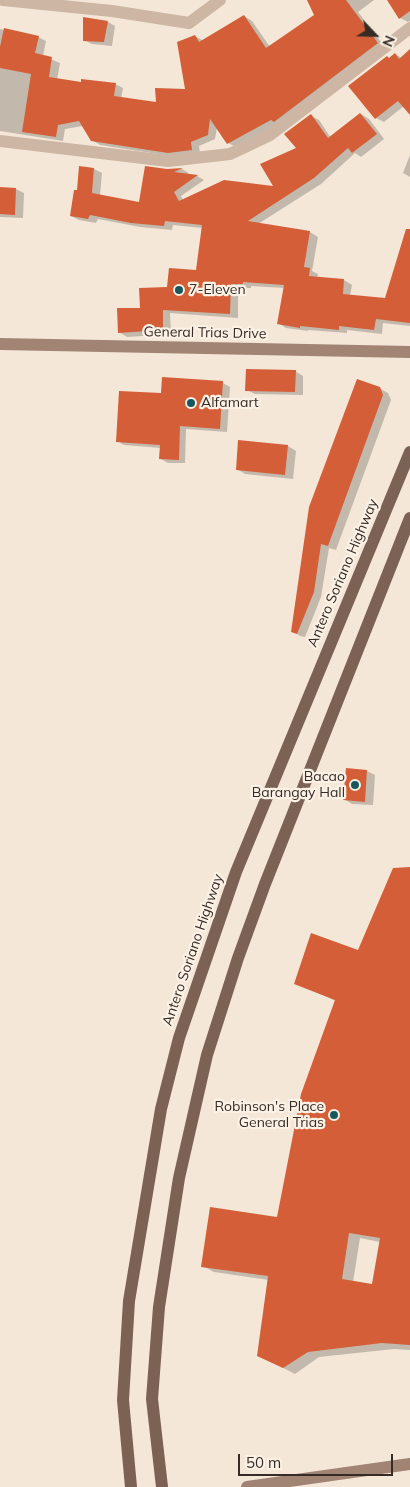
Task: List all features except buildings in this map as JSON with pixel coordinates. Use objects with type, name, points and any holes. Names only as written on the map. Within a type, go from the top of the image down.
[{"type":"main road","name":"General Trias Drive","points":[[0,344],[410,352]]},
{"type":"main road","name":"Antero Soriano Highway","points":[[131,1487],[123,1400],[129,1301],[157,1128],[179,1038],[240,864],[410,452]]},
{"type":"main road","points":[[162,1487],[152,1399],[158,1315],[179,1178],[207,1055],[238,958],[265,884],[410,518]]},
{"type":"main road","points":[[247,1487],[410,1464]]},
{"type":"street","points":[[3,0],[114,5],[189,23],[220,0]]},
{"type":"street","points":[[0,141],[168,160],[230,154],[270,135],[410,28]]},
{"type":"place","name":"7-Eleven","points":[[179,290]]},
{"type":"place","name":"Alfamart","points":[[191,403]]},
{"type":"place","name":"Bacao Barangay Hall","points":[[355,785]]},
{"type":"place","name":"Robinson's Place General Trias","points":[[334,1115]]}]
